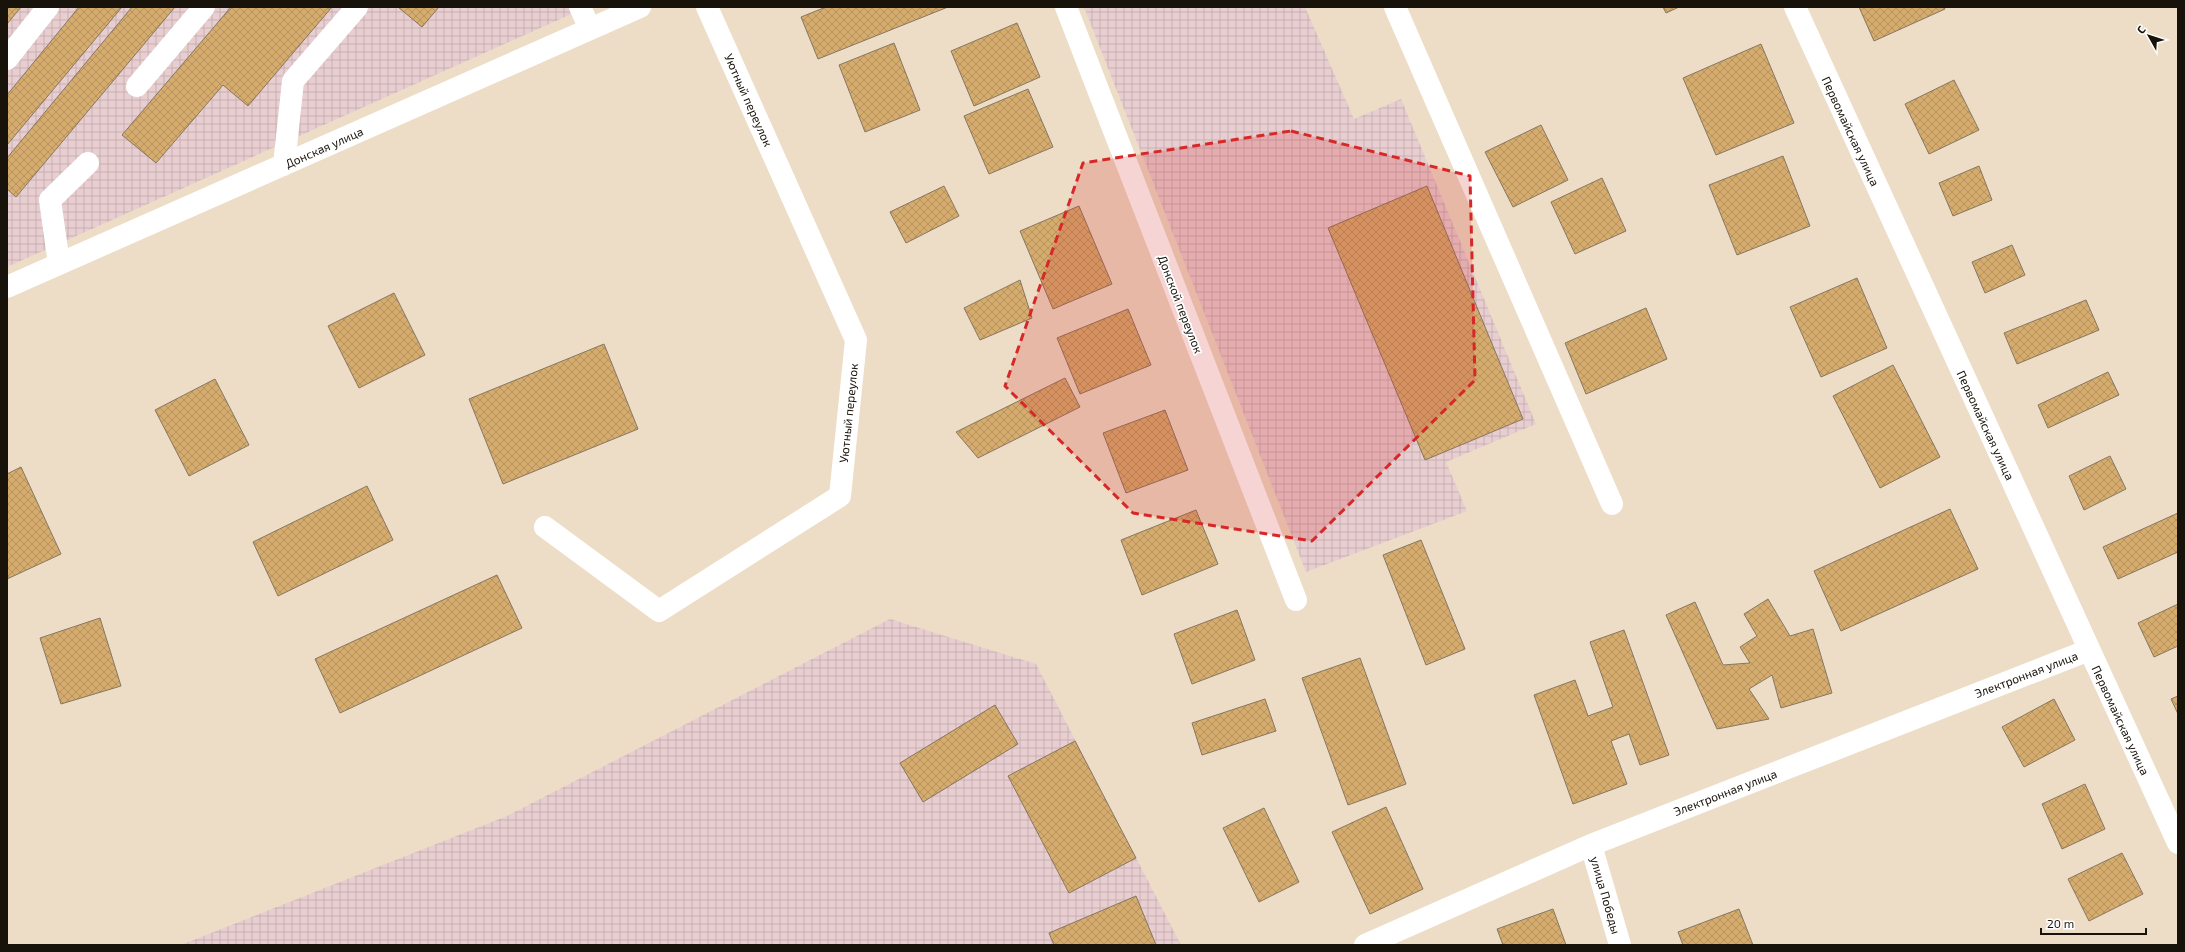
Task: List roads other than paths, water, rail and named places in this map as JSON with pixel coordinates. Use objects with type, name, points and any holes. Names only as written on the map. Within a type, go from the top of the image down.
[{"type":"street","points":[[7,59],[48,7]]},
{"type":"street","points":[[137,86],[204,7]]},
{"type":"street","points":[[284,165],[293,81],[357,7]]},
{"type":"street","points":[[580,7],[590,29]]},
{"type":"street","name":"Донская улица","points":[[7,288],[640,7]]},
{"type":"street","name":"Уютный переулок","points":[[545,527],[659,611],[840,496],[856,340],[707,7]]},
{"type":"street","name":"Донской переулок","points":[[1066,7],[1296,600]]},
{"type":"street","points":[[1395,7],[1612,504]]},
{"type":"street","name":"Первомайская улица","points":[[1795,7],[2178,843]]},
{"type":"street","points":[[59,264],[50,200],[88,163]]},
{"type":"street","name":"Электронная улица","points":[[1365,945],[1591,845],[2089,650]]},
{"type":"street","name":"улица Победы","points":[[1591,845],[1620,945]]}]
